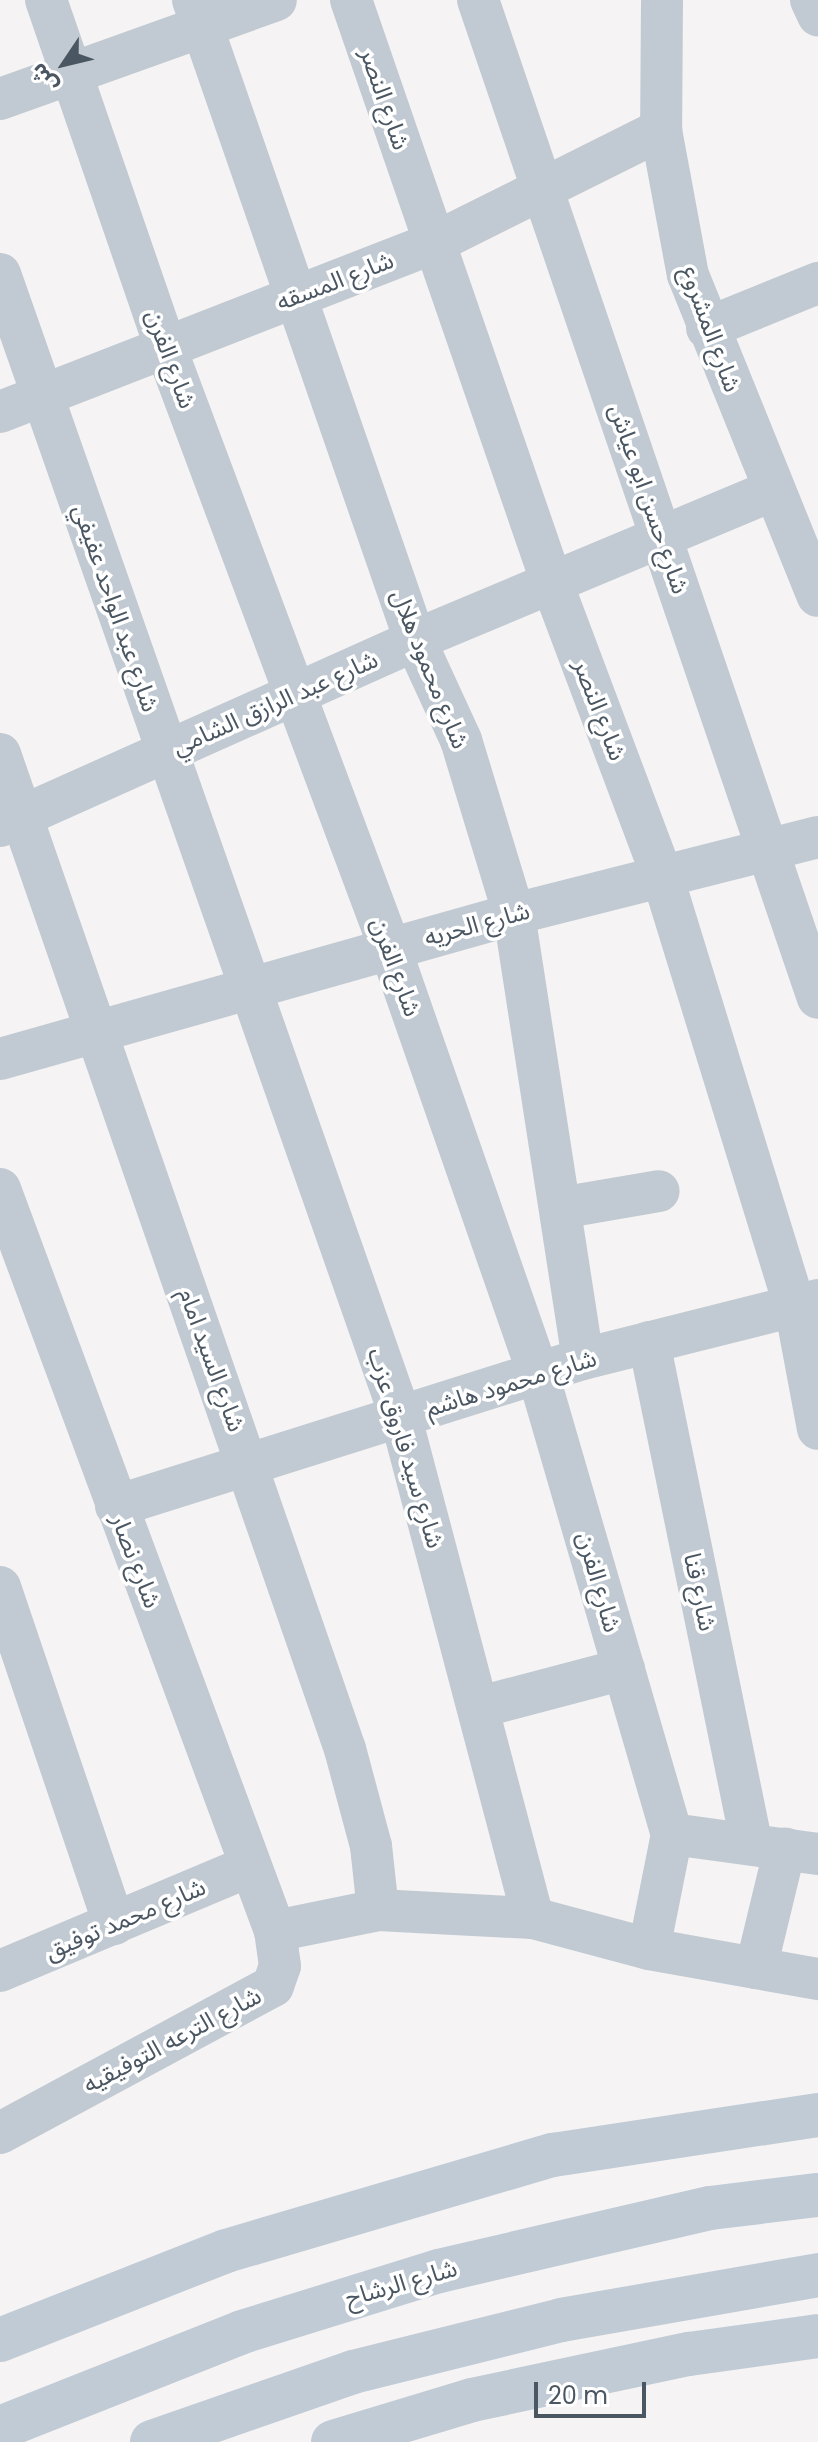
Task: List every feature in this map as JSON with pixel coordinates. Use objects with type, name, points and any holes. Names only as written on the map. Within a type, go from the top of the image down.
[{"type":"main road","points":[[0,2340],[226,2251],[553,2155],[818,2115]]},
{"type":"main road","name":"شارع الرشاح","points":[[0,2428],[242,2332],[439,2271],[710,2208],[818,2195]]},
{"type":"main road","points":[[152,2442],[353,2372],[516,2331],[818,2275]]},
{"type":"main road","points":[[333,2442],[472,2400],[689,2354],[818,2336]]},
{"type":"street","name":"شارع الفرن","points":[[46,0],[165,346],[390,948],[538,1374],[672,1834],[649,1949]]},
{"type":"street","points":[[0,99],[71,73],[197,13],[276,0]]},
{"type":"street","name":"شارع النصر","points":[[351,0],[552,583],[662,875],[806,1303],[818,1429]]},
{"type":"street","name":"شارع حسن ابو عياش","points":[[478,0],[818,998]]},
{"type":"street","name":"شارع المشروع","points":[[662,0],[661,130],[688,275],[772,491],[805,531],[818,596]]},
{"type":"street","points":[[811,0],[818,15]]},
{"type":"street","name":"شارع محمود هلال","points":[[197,13],[415,640],[461,740],[514,914],[583,1359]]},
{"type":"street","name":"شارع المسقه","points":[[0,412],[434,243],[545,192],[661,130]]},
{"type":"street","name":"شارع عبد الواحد عفيفي","points":[[0,274],[164,752],[252,986]]},
{"type":"street","points":[[707,328],[818,283]]},
{"type":"street","name":"شارع عبد الرازق الشامي","points":[[11,821],[415,640],[772,491]]},
{"type":"street","name":"شارع السيد امام","points":[[0,754],[11,821],[93,1032],[251,1465],[345,1749],[371,1846],[378,1910]]},
{"type":"street","name":"شارع الحريه","points":[[0,1059],[514,914],[818,837]]},
{"type":"street","name":"شارع سيد فاروق عزب","points":[[252,986],[401,1418],[480,1707],[533,1918]]},
{"type":"street","name":"شارع نصار","points":[[0,1189],[275,1931]]},
{"type":"street","points":[[560,1208],[659,1191]]},
{"type":"street","name":"شارع محمود هاشم","points":[[116,1506],[583,1359],[806,1303]]},
{"type":"street","name":"شارع قنا","points":[[649,1342],[785,1848]]},
{"type":"street","points":[[0,1587],[114,1924]]},
{"type":"street","points":[[480,1707],[624,1669]]},
{"type":"street","points":[[672,1834],[785,1848],[756,1968]]},
{"type":"street","name":"شارع محمد توفيق","points":[[0,1971],[250,1866]]},
{"type":"street","points":[[275,1931],[378,1910],[533,1918],[649,1949],[818,1979]]},
{"type":"street","name":"شارع الترعه التوفيقيه","points":[[0,2133],[273,1986],[280,1966],[275,1931]]}]
